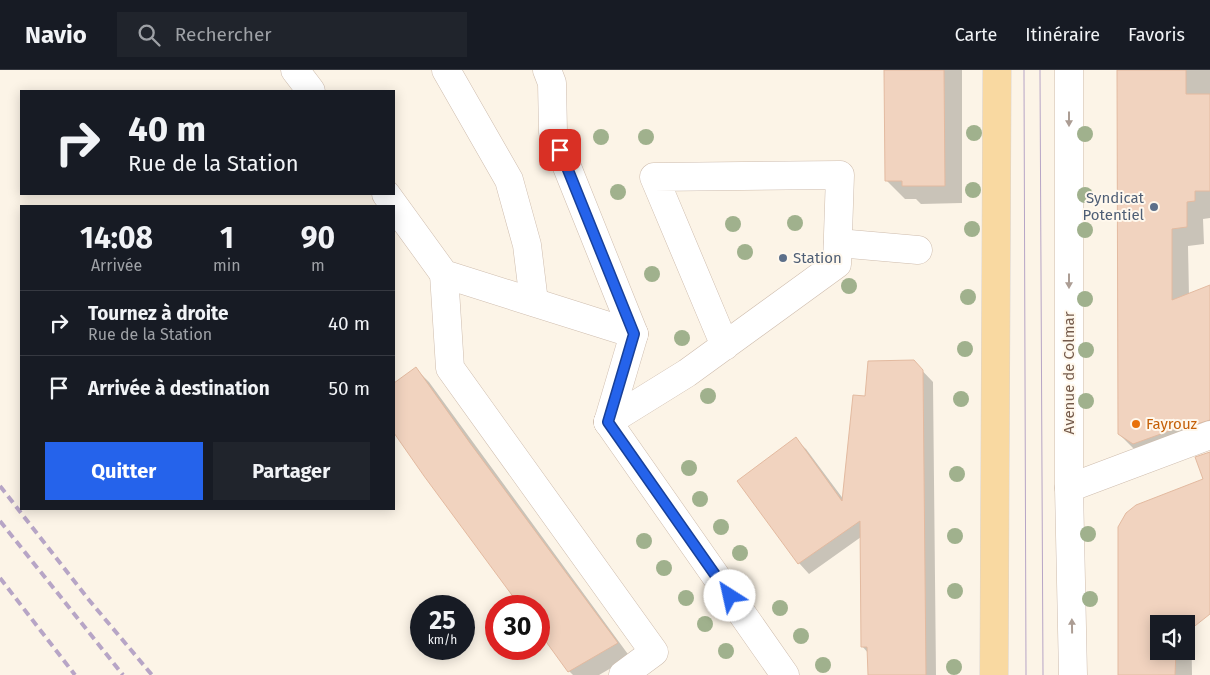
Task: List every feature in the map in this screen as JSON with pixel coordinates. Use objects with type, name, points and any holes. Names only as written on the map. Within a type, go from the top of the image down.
[{"type":"main road","points":[[994,675],[997,70]]},
{"type":"street","points":[[296,70],[310,90]]},
{"type":"street","points":[[446,70],[509,180],[527,245],[534,302]]},
{"type":"street","points":[[547,70],[552,83],[552,132],[634,334],[608,422]]},
{"type":"street","name":"Avenue de Colmar","points":[[1069,70],[1069,488],[1073,675]]},
{"type":"street","points":[[608,422],[688,373],[725,346],[837,264],[840,175],[654,177],[725,346]]},
{"type":"street","points":[[395,206],[444,274],[450,368],[654,652],[623,675]]},
{"type":"street","points":[[838,242],[918,250]]},
{"type":"street","points":[[444,274],[634,334]]},
{"type":"street","points":[[608,422],[785,675]]},
{"type":"street","points":[[1069,488],[1210,435]]},
{"type":"building","points":[[884,70],[944,70],[945,186],[902,186],[902,181],[885,181]]},
{"type":"building","points":[[1117,70],[1186,70],[1186,94],[1210,94],[1210,191],[1195,191],[1195,201],[1187,202],[1187,227],[1172,229],[1172,300],[1210,285],[1210,420],[1184,428],[1183,426],[1133,444],[1118,434]]},
{"type":"building","points":[[914,360],[923,370],[926,675],[868,675],[867,647],[861,647],[860,521],[798,564],[737,481],[796,437],[842,501],[853,395],[865,396],[868,361]]},
{"type":"building","points":[[416,367],[618,643],[568,672],[550,647],[550,595],[512,595],[395,434],[395,382]]},
{"type":"building","points":[[1210,452],[1210,614],[1195,626],[1195,615],[1150,615],[1150,660],[1176,660],[1175,675],[1118,675],[1118,527],[1126,513],[1136,505],[1203,479],[1195,457]]},
{"type":"tram line","points":[[1024,70],[1026,675]]},
{"type":"tram line","points":[[1040,70],[1043,675]]},
{"type":"railway","points":[[0,486],[89,600],[152,675]]},
{"type":"railway","points":[[0,521],[123,675]]},
{"type":"railway","points":[[0,578],[75,675]]},
{"type":"place","name":"Syndicat Potentiel","points":[[1154,207]]},
{"type":"place","name":"Station","points":[[783,258]]},
{"type":"place","name":"Fayrouz","points":[[1136,424]]},
{"type":"route","points":[[560,150],[634,334],[608,422],[730,596]]}]
